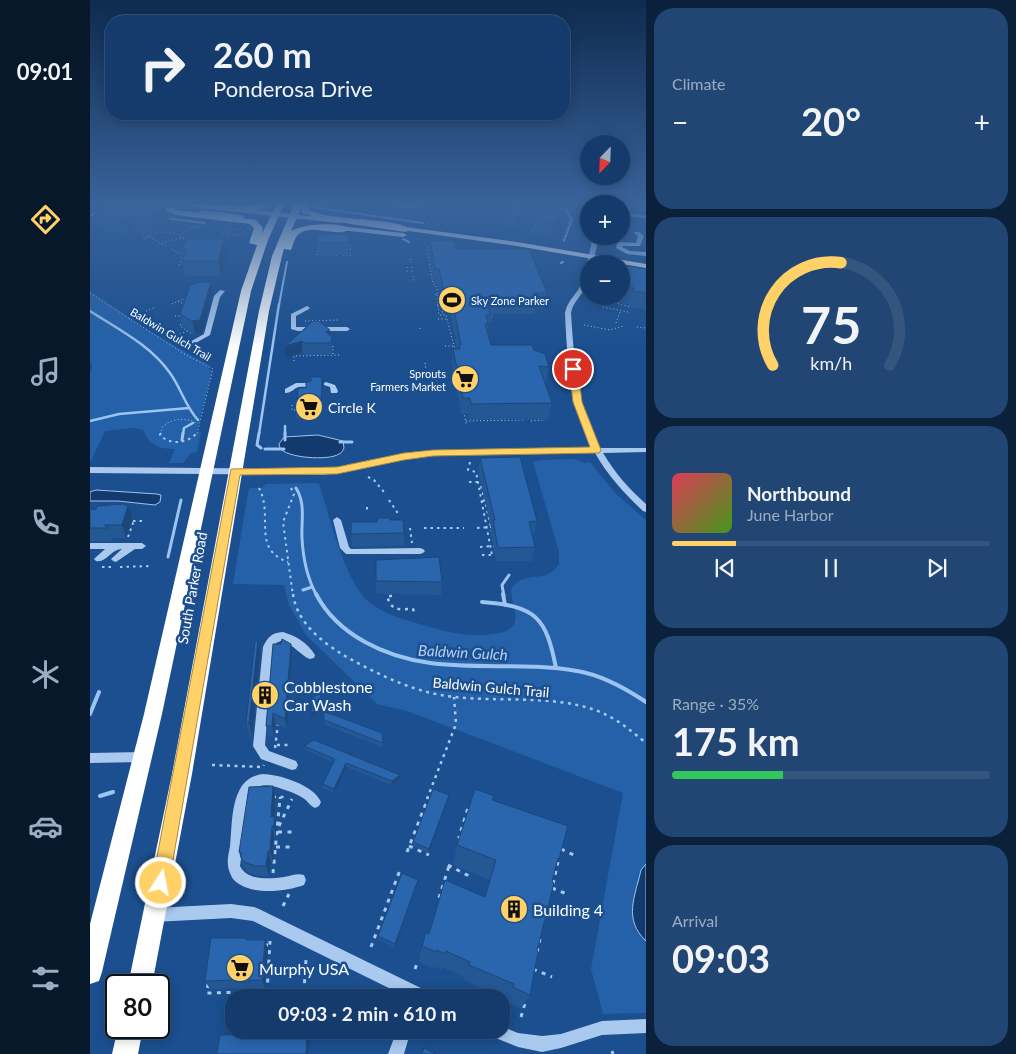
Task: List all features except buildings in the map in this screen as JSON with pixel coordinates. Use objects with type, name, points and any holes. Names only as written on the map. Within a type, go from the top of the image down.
[{"type":"highway","name":"South Parker Road","points":[[90,972],[142,757],[244,299],[258,251]]},
{"type":"highway","name":"South Parker Road","points":[[142,974],[196,698],[269,288],[281,251]]},
{"type":"highway","points":[[269,288],[278,283],[288,251]]},
{"type":"highway","points":[[125,1054],[128,1039]]},
{"type":"main road","points":[[516,251],[580,261]]},
{"type":"main road","points":[[527,251],[580,261]]},
{"type":"main road","points":[[630,265],[646,266]]},
{"type":"main road","points":[[630,269],[646,272]]},
{"type":"street","points":[[625,251],[646,254]]},
{"type":"street","points":[[190,344],[207,335],[217,296],[222,291]]},
{"type":"street","points":[[580,291],[570,306],[568,315],[576,396],[596,450],[612,476],[646,509]]},
{"type":"street","points":[[307,308],[293,316],[292,328],[298,330],[347,329]]},
{"type":"street","points":[[326,384],[333,386],[334,391]]},
{"type":"street","points":[[288,391],[296,386],[307,385]]},
{"type":"street","points":[[90,470],[337,471],[404,456],[433,453],[646,450]]},
{"type":"street","points":[[337,520],[345,548],[348,552],[416,549]]},
{"type":"street","points":[[92,548],[134,544]]},
{"type":"street","points":[[116,559],[134,544]]},
{"type":"street","points":[[99,559],[115,546]]},
{"type":"street","points":[[292,765],[265,755],[259,746],[268,647],[273,639],[278,636],[289,637],[300,643],[310,655]]},
{"type":"street","points":[[90,758],[142,757]]},
{"type":"street","points":[[299,880],[290,883],[254,884],[244,881],[236,874],[234,866],[241,801],[244,792],[252,784],[269,778],[312,796],[315,802]]},
{"type":"street","points":[[154,915],[231,911],[254,914],[405,989]]},
{"type":"street","points":[[510,1037],[542,1044],[561,1041],[602,1028],[646,1026]]},
{"type":"street","points":[[396,1054],[401,1039]]},
{"type":"path","points":[[175,251],[193,253]]},
{"type":"path","points":[[343,254],[350,254],[350,251]]},
{"type":"path","points":[[428,251],[433,284],[436,285],[435,300],[439,315],[446,315],[456,353]]},
{"type":"path","points":[[179,265],[184,253]]},
{"type":"path","points":[[322,255],[338,255]]},
{"type":"path","points":[[410,258],[411,264]]},
{"type":"path","points":[[412,267],[412,272]]},
{"type":"path","points":[[407,268],[407,273]]},
{"type":"path","points":[[413,276],[414,282]]},
{"type":"path","name":"Baldwin Gulch Trail","points":[[90,292],[194,360],[213,369],[198,432],[189,440],[179,442],[166,440],[160,435],[162,426],[175,419],[187,419],[198,424]]},
{"type":"path","points":[[172,304],[187,298]]},
{"type":"path","points":[[435,300],[441,301]]},
{"type":"path","points":[[178,301],[188,306]]},
{"type":"path","points":[[182,303],[188,301]]},
{"type":"path","points":[[437,305],[441,305],[443,315]]},
{"type":"path","points":[[616,323],[623,306],[630,307]]},
{"type":"path","points":[[146,311],[156,307]]},
{"type":"path","points":[[603,307],[628,312]]},
{"type":"path","points":[[129,319],[140,314]]},
{"type":"path","points":[[175,316],[184,316],[180,326],[196,337]]},
{"type":"path","points":[[438,319],[447,319]]},
{"type":"path","points":[[584,325],[590,328],[616,329],[623,326]]},
{"type":"path","points":[[637,327],[646,328]]},
{"type":"path","points":[[180,334],[187,331]]},
{"type":"path","points":[[445,346],[454,346]]},
{"type":"path","points":[[328,349],[333,347],[333,355]]},
{"type":"path","points":[[288,361],[295,361],[296,356],[340,355]]},
{"type":"path","points":[[425,363],[426,370]]},
{"type":"path","points":[[437,376],[438,384]]},
{"type":"path","points":[[292,405],[292,410],[299,410]]},
{"type":"path","points":[[462,405],[466,422],[525,420]]},
{"type":"path","points":[[531,421],[544,420]]},
{"type":"path","points":[[476,421],[477,426]]},
{"type":"path","points":[[470,462],[468,470],[476,472],[481,495],[489,517],[496,555],[482,555]]},
{"type":"path","points":[[368,477],[374,480],[384,492]]},
{"type":"path","points":[[469,482],[478,482]]},
{"type":"path","points":[[259,488],[265,499],[265,538],[268,550],[280,560],[288,562]]},
{"type":"path","name":"Baldwin Gulch Trail","points":[[291,488],[294,494],[282,522],[294,601],[300,617],[330,647],[398,683],[422,691],[454,697],[582,706],[618,721],[646,743]]},
{"type":"path","points":[[389,500],[399,515]]},
{"type":"path","points":[[484,502],[484,517],[492,555]]},
{"type":"path","points":[[484,517],[489,517]]},
{"type":"path","points":[[129,518],[133,519],[133,521],[143,521]]},
{"type":"path","points":[[133,521],[134,544]]},
{"type":"path","points":[[403,528],[411,528],[416,549]]},
{"type":"path","points":[[424,528],[464,528]]},
{"type":"path","points":[[477,528],[491,528]]},
{"type":"path","points":[[480,546],[494,546]]},
{"type":"path","points":[[147,566],[152,566]]},
{"type":"path","points":[[392,596],[387,596],[390,605],[396,609],[414,609],[416,615]]},
{"type":"path","points":[[407,852],[456,724],[454,697]]},
{"type":"path","points":[[273,752],[277,745],[279,717]]},
{"type":"path","points":[[277,745],[292,745]]},
{"type":"path","points":[[212,765],[263,767],[266,764]]},
{"type":"path","points":[[430,789],[437,792]]},
{"type":"path","points":[[264,797],[280,797],[299,802]]},
{"type":"path","points":[[271,877],[274,869],[280,797]]},
{"type":"path","points":[[278,828],[292,799]]},
{"type":"path","points":[[464,839],[459,837],[468,808]]},
{"type":"path","points":[[277,832],[293,832]]},
{"type":"path","points":[[550,897],[562,844]]},
{"type":"path","points":[[409,846],[429,855]]},
{"type":"path","points":[[276,847],[292,847]]},
{"type":"path","points":[[561,849],[576,856]]},
{"type":"path","points":[[439,898],[448,866],[468,875],[468,872]]},
{"type":"path","points":[[371,947],[400,870]]},
{"type":"path","points":[[547,873],[554,876]]},
{"type":"path","points":[[552,888],[567,894]]},
{"type":"path","points":[[531,974],[541,933]]},
{"type":"path","points":[[260,945],[270,943],[267,989]]},
{"type":"path","points":[[304,989],[306,959]]},
{"type":"path","points":[[416,969],[418,961]]},
{"type":"path","points":[[533,968],[552,977]]},
{"type":"path","points":[[209,983],[207,993],[225,993]]},
{"type":"path","points":[[521,1018],[525,1000]]},
{"type":"shaded area","points":[[90,291],[144,328],[210,366],[208,368],[212,371],[197,431],[201,432],[197,452],[191,453],[183,463],[169,463],[175,449],[156,446],[149,440],[143,430],[134,428],[105,431],[90,463],[90,372],[92,367],[90,360]]},
{"type":"shaded area","points":[[318,435],[343,441],[344,448],[340,454],[318,458],[308,457],[290,454],[280,448],[279,444],[284,437]]},
{"type":"shaded area","points":[[574,459],[585,463],[590,462],[616,494],[646,520],[646,1013],[603,1014],[591,969],[623,793],[407,711],[377,704],[306,635],[289,605],[284,585],[233,584],[250,488],[262,488],[266,484],[319,483],[345,563],[359,591],[368,601],[391,615],[445,631],[476,635],[502,632],[511,628],[514,624],[515,610],[511,592],[512,587],[523,579],[548,574],[559,564],[559,552],[533,462]]},
{"type":"shaded area","points":[[96,490],[161,495],[160,502],[155,505],[118,501],[90,501],[90,492]]},
{"type":"shaded area","points":[[646,864],[646,941],[639,933],[635,924],[633,907],[641,870]]},
{"type":"waterway","points":[[279,305],[287,262]]},
{"type":"waterway","points":[[259,434],[279,304]]},
{"type":"waterway","name":"Baldwin Gulch","points":[[90,311],[133,338],[162,363],[174,379],[198,420]]},
{"type":"waterway","points":[[90,421],[119,414],[189,408]]},
{"type":"waterway","points":[[183,434],[184,428],[193,423]]},
{"type":"waterway","points":[[285,426],[285,440]]},
{"type":"waterway","points":[[182,440],[183,433]]},
{"type":"waterway","points":[[259,433],[257,445],[261,448]]},
{"type":"waterway","points":[[340,442],[352,442]]},
{"type":"waterway","points":[[265,449],[284,449]]},
{"type":"waterway","name":"Baldwin Gulch","points":[[296,488],[302,506],[302,538],[305,561],[308,575],[317,596]]},
{"type":"waterway","points":[[168,557],[181,500]]},
{"type":"waterway","points":[[504,596],[502,585],[509,575]]},
{"type":"waterway","points":[[303,590],[312,587]]},
{"type":"waterway","points":[[503,594],[505,605]]},
{"type":"waterway","name":"Baldwin Gulch","points":[[317,596],[331,616],[350,633],[391,654],[417,661],[443,664],[523,666],[577,671],[613,683],[646,702]]},
{"type":"waterway","points":[[482,602],[505,605]]},
{"type":"waterway","points":[[505,605],[527,611],[536,617],[548,637],[556,668]]},
{"type":"waterway","points":[[90,714],[99,692]]},
{"type":"waterway","points":[[100,796],[113,792]]},
{"type":"place","name":"Sky Zone Parker","points":[[452,300]]},
{"type":"place","name":"Sprouts Farmers Market","points":[[465,379]]},
{"type":"place","name":"Circle K","points":[[309,407]]},
{"type":"place","name":"Cobblestone Car Wash","points":[[265,695]]},
{"type":"place","name":"Building 4","points":[[514,909]]},
{"type":"place","name":"Murphy USA","points":[[240,968]]},
{"type":"route","points":[[161,883],[198,687],[235,471],[337,471],[362,467],[404,456],[433,453],[596,450],[591,441],[578,402],[573,369]]}]
